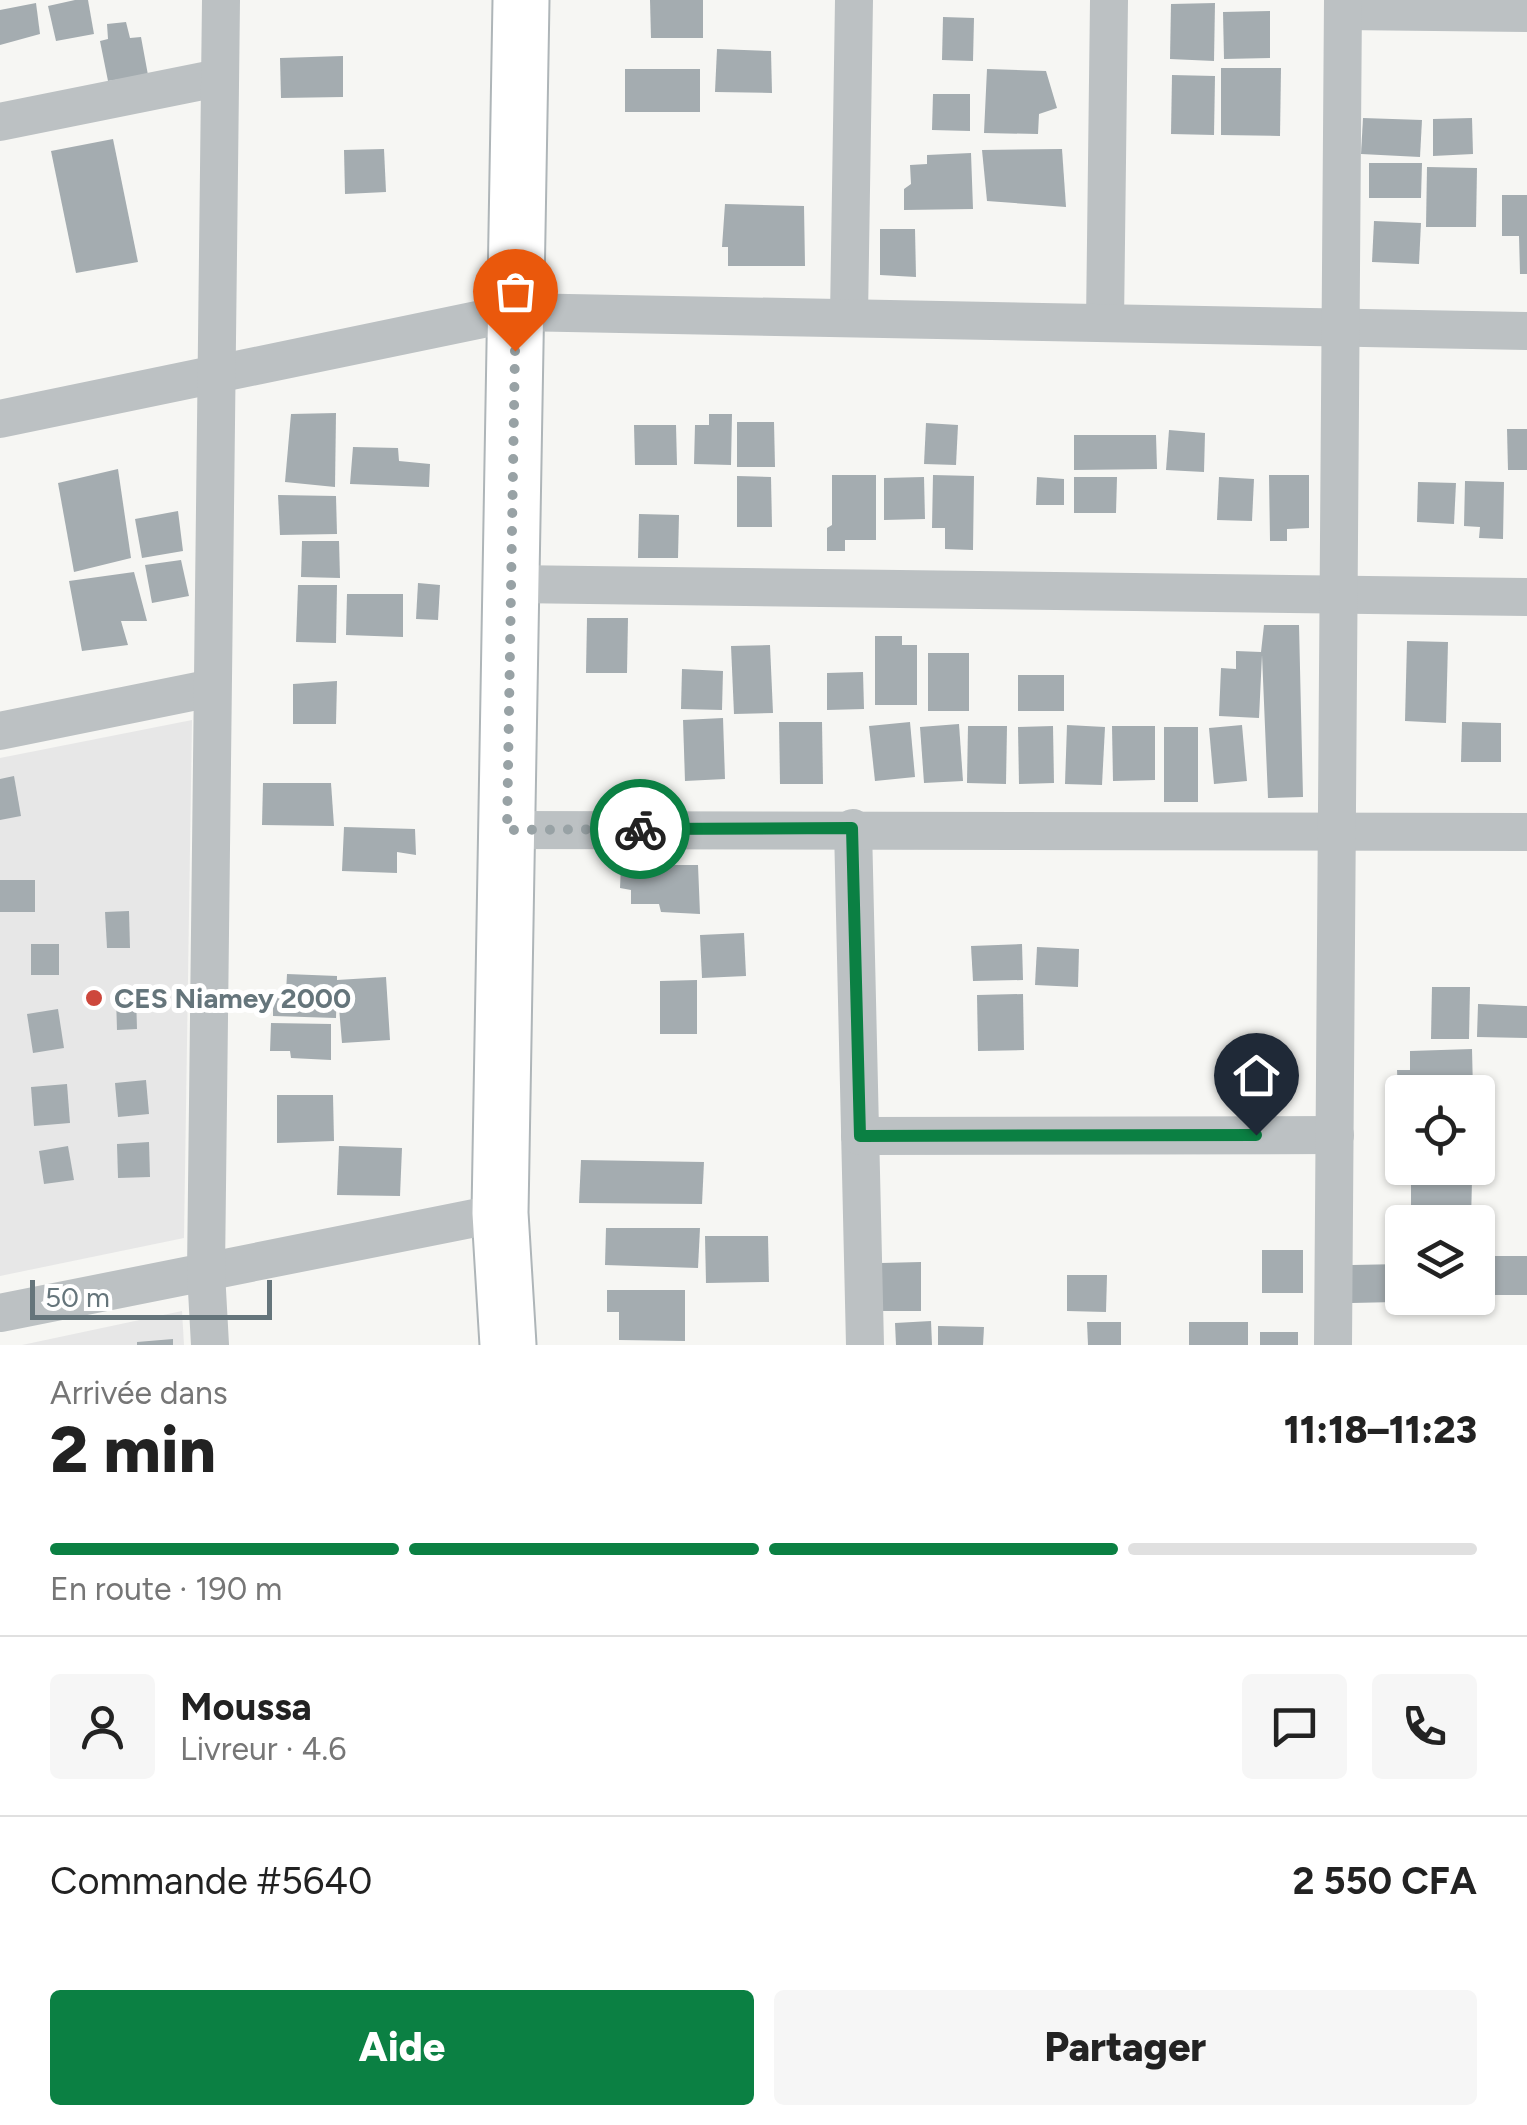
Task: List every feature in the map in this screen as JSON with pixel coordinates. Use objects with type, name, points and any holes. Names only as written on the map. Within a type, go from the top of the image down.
[{"type":"street","points":[[210,1345],[206,1272],[221,0]]},
{"type":"street","points":[[508,1345],[500,1213],[521,0]]},
{"type":"street","points":[[849,317],[854,0]]},
{"type":"street","points":[[1104,323],[1108,0]]},
{"type":"street","points":[[1333,1345],[1343,6],[1527,13]]},
{"type":"street","points":[[0,122],[218,78]]},
{"type":"street","points":[[0,419],[516,312],[1527,331]]},
{"type":"street","points":[[511,584],[1527,597]]},
{"type":"street","points":[[0,731],[212,688]]},
{"type":"street","points":[[852,828],[864,1345]]},
{"type":"street","points":[[507,830],[1527,832]]},
{"type":"street","points":[[860,1136],[1335,1135]]},
{"type":"street","points":[[0,1313],[500,1213]]},
{"type":"shaded area","name":"CES Niamey 2000","points":[[192,720],[184,1238],[0,1276],[0,758]]},
{"type":"shaded area","points":[[182,1311],[184,1345],[22,1345]]},
{"type":"building","points":[[88,0],[94,34],[56,41],[48,6]]},
{"type":"building","points":[[650,0],[703,0],[703,38],[651,38]]},
{"type":"building","points":[[36,3],[40,34],[0,45],[0,10]]},
{"type":"building","points":[[1215,3],[1214,61],[1170,59],[1171,4]]},
{"type":"building","points":[[1270,11],[1270,58],[1224,59],[1223,12]]},
{"type":"building","points":[[943,17],[974,18],[973,61],[942,60]]},
{"type":"building","points":[[126,22],[130,38],[141,37],[148,75],[108,81],[100,41],[108,39],[107,24]]},
{"type":"building","points":[[717,49],[771,51],[772,93],[715,92]]},
{"type":"building","points":[[343,56],[343,97],[281,98],[280,58]]},
{"type":"building","points":[[1221,68],[1281,68],[1280,136],[1221,135]]},
{"type":"building","points":[[625,69],[700,69],[700,112],[625,112]]},
{"type":"building","points":[[987,69],[1046,71],[1057,108],[1039,114],[1038,134],[984,133]]},
{"type":"building","points":[[1172,75],[1215,76],[1214,135],[1171,134]]},
{"type":"building","points":[[933,94],[970,94],[970,131],[932,130]]},
{"type":"building","points":[[1363,118],[1422,120],[1420,157],[1361,154]]},
{"type":"building","points":[[1472,118],[1473,154],[1433,156],[1433,119]]},
{"type":"building","points":[[113,139],[138,262],[76,273],[51,151]]},
{"type":"building","points":[[384,149],[386,192],[345,194],[344,150]]},
{"type":"building","points":[[1062,149],[1066,207],[987,201],[982,150]]},
{"type":"building","points":[[971,153],[973,209],[904,210],[904,189],[911,184],[910,165],[927,164],[927,155]]},
{"type":"building","points":[[1369,163],[1422,163],[1421,198],[1369,198]]},
{"type":"building","points":[[1427,167],[1477,168],[1476,227],[1426,227]]},
{"type":"building","points":[[1502,195],[1527,195],[1527,274],[1520,274],[1519,236],[1502,236]]},
{"type":"building","points":[[725,204],[804,206],[805,266],[728,266],[728,247],[722,247]]},
{"type":"building","points":[[1374,221],[1421,223],[1419,264],[1372,262]]},
{"type":"building","points":[[880,229],[915,229],[916,277],[880,275]]},
{"type":"building","points":[[336,413],[335,487],[285,482],[291,414]]},
{"type":"building","points":[[709,414],[732,414],[731,465],[694,464],[695,425],[709,425]]},
{"type":"building","points":[[737,422],[774,422],[775,467],[737,467]]},
{"type":"building","points":[[926,423],[958,425],[956,465],[924,464]]},
{"type":"building","points":[[634,425],[676,425],[677,465],[635,465]]},
{"type":"building","points":[[1507,429],[1527,429],[1527,470],[1508,470]]},
{"type":"building","points":[[1169,430],[1205,433],[1204,472],[1166,470]]},
{"type":"building","points":[[1074,435],[1156,435],[1157,469],[1074,470]]},
{"type":"building","points":[[353,447],[398,448],[399,461],[430,464],[429,487],[350,484]]},
{"type":"building","points":[[118,469],[131,558],[74,572],[58,483]]},
{"type":"building","points":[[832,475],[876,475],[876,540],[845,540],[845,551],[827,551],[827,528],[832,525]]},
{"type":"building","points":[[933,475],[974,476],[973,550],[945,549],[945,528],[932,528]]},
{"type":"building","points":[[1269,475],[1309,475],[1309,528],[1287,529],[1287,541],[1270,541]]},
{"type":"building","points":[[737,476],[771,477],[772,527],[737,527]]},
{"type":"building","points":[[924,477],[925,519],[884,520],[884,478]]},
{"type":"building","points":[[1037,477],[1064,479],[1064,505],[1036,505]]},
{"type":"building","points":[[1074,477],[1117,477],[1116,513],[1074,513]]},
{"type":"building","points":[[1219,477],[1254,479],[1252,521],[1217,520]]},
{"type":"building","points":[[1465,481],[1504,482],[1503,539],[1479,538],[1480,527],[1464,526]]},
{"type":"building","points":[[1418,482],[1456,483],[1454,524],[1417,522]]},
{"type":"building","points":[[278,495],[336,496],[337,534],[280,535]]},
{"type":"building","points":[[178,511],[183,551],[142,558],[135,519]]},
{"type":"building","points":[[639,514],[679,515],[678,558],[638,558]]},
{"type":"building","points":[[302,541],[339,541],[340,578],[301,577]]},
{"type":"building","points":[[181,560],[189,596],[152,603],[145,565]]},
{"type":"building","points":[[134,572],[147,621],[121,621],[128,645],[82,651],[69,581]]},
{"type":"building","points":[[418,583],[440,585],[438,620],[416,619]]},
{"type":"building","points":[[298,585],[337,585],[336,643],[296,642]]},
{"type":"building","points":[[347,594],[403,594],[403,637],[346,635]]},
{"type":"building","points":[[587,618],[628,618],[627,673],[586,673]]},
{"type":"building","points":[[1264,625],[1299,625],[1303,797],[1268,798],[1262,655],[1259,718],[1219,716],[1221,668],[1236,669],[1236,651],[1261,652]]},
{"type":"building","points":[[875,636],[902,636],[902,645],[917,645],[917,705],[875,705]]},
{"type":"building","points":[[1407,641],[1448,642],[1446,723],[1405,721]]},
{"type":"building","points":[[770,645],[773,713],[734,714],[731,646]]},
{"type":"building","points":[[928,653],[969,653],[969,711],[928,711]]},
{"type":"building","points":[[682,669],[723,671],[722,710],[681,709]]},
{"type":"building","points":[[863,672],[864,709],[827,710],[827,673]]},
{"type":"building","points":[[1018,675],[1064,675],[1064,711],[1018,711]]},
{"type":"building","points":[[337,681],[336,724],[293,724],[293,684]]},
{"type":"building","points":[[723,718],[725,779],[685,781],[683,720]]},
{"type":"building","points":[[779,722],[822,722],[823,784],[780,784]]},
{"type":"building","points":[[910,722],[915,777],[875,781],[869,726]]},
{"type":"building","points":[[1462,722],[1501,723],[1501,762],[1461,762]]},
{"type":"building","points":[[959,724],[963,781],[924,783],[920,727]]},
{"type":"building","points":[[1067,725],[1105,727],[1102,785],[1065,784]]},
{"type":"building","points":[[1242,725],[1247,781],[1214,784],[1209,728]]},
{"type":"building","points":[[968,726],[1007,726],[1006,784],[967,783]]},
{"type":"building","points":[[1053,726],[1054,783],[1019,784],[1018,727]]},
{"type":"building","points":[[1112,726],[1155,726],[1155,780],[1113,781]]},
{"type":"building","points":[[1164,727],[1198,727],[1198,802],[1164,802]]},
{"type":"building","points":[[14,776],[21,816],[0,820],[0,779]]},
{"type":"building","points":[[263,783],[331,783],[334,826],[262,825]]},
{"type":"building","points":[[344,827],[415,829],[416,855],[397,852],[397,873],[342,871]]},
{"type":"building","points":[[621,865],[698,865],[700,914],[661,912],[659,904],[631,904],[631,890],[620,888]]},
{"type":"building","points":[[0,880],[35,880],[35,912],[0,912]]},
{"type":"building","points":[[129,911],[130,948],[107,948],[105,912]]},
{"type":"building","points":[[744,933],[746,976],[702,978],[700,935]]},
{"type":"building","points":[[31,944],[59,944],[59,975],[31,975]]},
{"type":"building","points":[[1022,944],[1023,980],[973,981],[971,946]]},
{"type":"building","points":[[1037,947],[1079,949],[1078,987],[1035,985]]},
{"type":"building","points":[[287,974],[337,976],[337,980],[386,977],[390,1040],[342,1043],[337,984],[336,1018],[273,1016],[273,993],[286,992]]},
{"type":"building","points":[[697,980],[697,1034],[660,1034],[660,981]]},
{"type":"building","points":[[1432,987],[1470,987],[1469,1039],[1431,1039]]},
{"type":"building","points":[[1023,994],[1024,1050],[978,1051],[977,995]]},
{"type":"building","points":[[136,996],[137,1029],[117,1030],[116,997]]},
{"type":"building","points":[[1478,1004],[1527,1006],[1527,1038],[1477,1037]]},
{"type":"building","points":[[58,1009],[64,1048],[33,1053],[27,1014]]},
{"type":"building","points":[[271,1023],[331,1024],[331,1060],[291,1058],[290,1051],[270,1051]]},
{"type":"building","points":[[1472,1049],[1473,1075],[1397,1075],[1397,1070],[1410,1070],[1410,1051]]},
{"type":"building","points":[[146,1080],[149,1114],[118,1117],[115,1083]]},
{"type":"building","points":[[67,1084],[70,1123],[34,1126],[31,1087]]},
{"type":"building","points":[[277,1095],[333,1095],[334,1141],[277,1143]]},
{"type":"building","points":[[149,1142],[150,1177],[118,1178],[117,1144]]},
{"type":"building","points":[[68,1146],[74,1180],[44,1184],[39,1151]]},
{"type":"building","points":[[339,1146],[402,1148],[400,1196],[337,1195]]},
{"type":"building","points":[[581,1160],[704,1162],[702,1204],[579,1203]]},
{"type":"building","points":[[1411,1185],[1472,1185],[1471,1205],[1411,1205]]},
{"type":"building","points":[[606,1228],[700,1228],[698,1268],[605,1265]]},
{"type":"building","points":[[705,1236],[768,1236],[769,1282],[706,1283]]},
{"type":"building","points":[[1262,1250],[1303,1250],[1303,1293],[1262,1293]]},
{"type":"building","points":[[1495,1256],[1527,1256],[1527,1295],[1495,1295]]},
{"type":"building","points":[[921,1262],[921,1311],[881,1311],[881,1263]]},
{"type":"building","points":[[1385,1264],[1385,1302],[1352,1303],[1352,1265]]},
{"type":"building","points":[[1067,1275],[1107,1275],[1106,1312],[1067,1311]]},
{"type":"building","points":[[607,1290],[685,1290],[685,1341],[619,1340],[619,1312],[607,1312]]},
{"type":"building","points":[[931,1321],[932,1345],[896,1345],[895,1323]]},
{"type":"building","points":[[1087,1322],[1121,1322],[1121,1345],[1088,1345]]},
{"type":"building","points":[[1189,1322],[1248,1322],[1248,1345],[1189,1345]]},
{"type":"building","points":[[938,1326],[984,1327],[983,1345],[938,1345]]},
{"type":"building","points":[[1260,1332],[1298,1332],[1298,1345],[1260,1345]]},
{"type":"building","points":[[173,1339],[173,1345],[137,1345],[137,1342]]},
{"type":"way so far","points":[[515,351],[507,830],[640,829]]},
{"type":"place","name":"CES Niamey 2000","points":[[94,998]]},
{"type":"route","points":[[640,829],[852,828],[860,1136],[1256,1135]]}]
